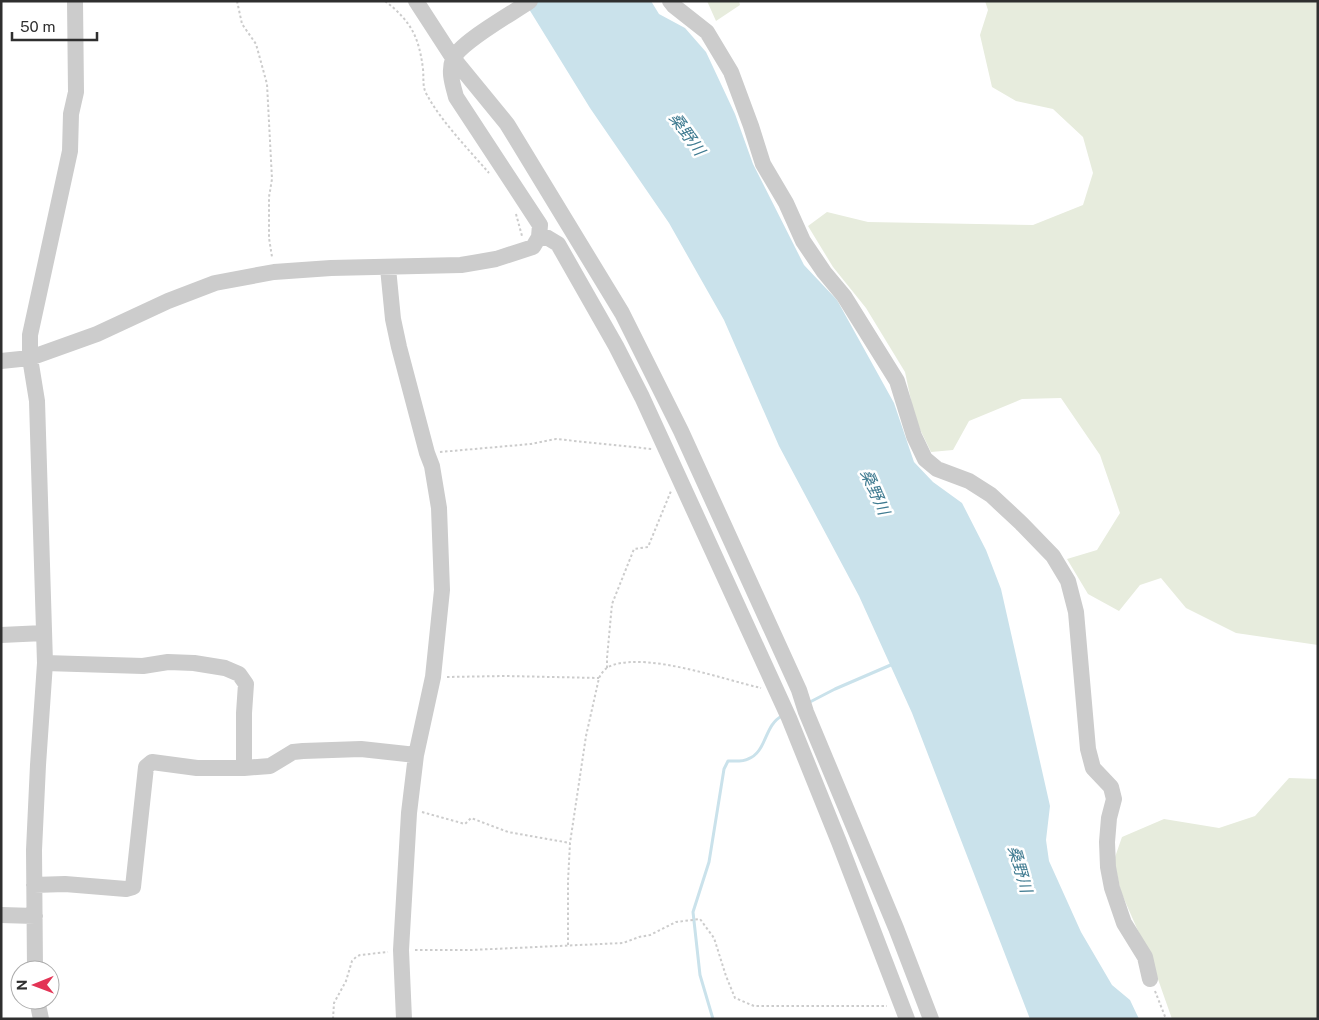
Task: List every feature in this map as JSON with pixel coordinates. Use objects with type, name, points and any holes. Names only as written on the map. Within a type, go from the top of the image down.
[{"type":"street","points":[[35,960],[34,885],[45,663],[37,402],[30,358],[30,336],[70,151],[71,114],[76,92],[75,1]]},
{"type":"street","points":[[416,1],[454,58],[507,124],[622,313],[677,423],[799,690],[806,712],[896,928],[931,1019]]},
{"type":"street","points":[[1,361],[30,358],[97,334],[168,301],[215,283],[274,272],[331,268],[388,268],[461,264],[496,259],[533,247],[539,237],[540,225],[456,97],[451,79],[454,58],[470,42],[530,1]]},
{"type":"street","points":[[670,1],[707,32],[731,72],[763,164],[786,204],[803,241],[824,272],[844,296],[897,381],[914,436],[925,458],[937,469],[969,481],[991,495],[1053,556],[1068,581],[1076,612],[1088,749],[1094,768],[1111,786],[1114,799],[1109,818],[1107,842],[1108,867],[1112,888],[1124,923],[1145,957],[1150,979]]},
{"type":"street","points":[[539,237],[548,238],[558,244],[616,346],[666,451],[775,687],[836,833],[907,1019]]},
{"type":"street","points":[[388,268],[398,347],[432,466],[440,508],[442,548],[442,590],[433,677],[416,755],[409,813],[400,950],[404,1019]]},
{"type":"street","points":[[1,635],[44,632]]},
{"type":"street","points":[[45,663],[143,666],[168,662],[218,667],[240,674],[246,684],[244,768]]},
{"type":"street","points":[[34,885],[65,884],[133,887],[146,767],[152,762],[198,768],[244,768],[270,766],[293,752],[303,751],[361,749],[416,755]]},
{"type":"street","points":[[1,915],[35,916]]},
{"type":"path","points":[[236,1],[242,24],[256,44],[266,84],[272,179],[269,197],[269,238],[274,272]]},
{"type":"path","points":[[427,453],[531,444],[556,439],[666,451]]},
{"type":"path","points":[[607,668],[612,604],[634,549],[648,547],[677,475]]},
{"type":"path","points":[[568,944],[570,843],[586,736],[600,678],[607,668],[612,665],[637,662],[663,664],[765,689],[775,687]]},
{"type":"path","points":[[433,677],[600,678]]},
{"type":"path","points":[[409,813],[422,812],[465,824],[471,818],[508,832],[570,843]]},
{"type":"path","points":[[333,1019],[334,1003],[346,981],[352,961],[356,957],[400,950],[471,950],[568,944],[623,943],[650,935],[676,922],[700,919],[714,938],[735,998],[754,1006],[865,1007],[886,1006],[900,1002]]},
{"type":"path","points":[[1150,979],[1166,1019]]},
{"type":"shaded area","points":[[707,1],[739,1],[740,5],[716,21]]},
{"type":"shaded area","points":[[985,1],[1318,1],[1318,645],[1236,633],[1186,608],[1161,578],[1140,585],[1119,611],[1088,594],[1067,559],[1097,550],[1120,513],[1100,455],[1061,398],[1022,399],[969,421],[953,450],[931,452],[915,419],[905,372],[866,308],[833,267],[808,226],[827,212],[868,222],[1033,225],[1083,205],[1093,173],[1083,137],[1053,109],[1016,101],[992,87],[980,35],[988,10]]},
{"type":"shaded area","points":[[1289,778],[1318,779],[1318,1019],[1172,1019],[1153,965],[1121,892],[1114,860],[1122,837],[1164,819],[1219,828],[1255,816]]},
{"type":"water","name":"桑野川","points":[[524,1],[651,1],[659,14],[685,28],[706,52],[735,114],[753,164],[804,265],[837,300],[894,403],[914,462],[933,482],[962,503],[986,550],[1001,589],[1050,806],[1046,840],[1049,861],[1081,932],[1112,985],[1130,1000],[1139,1019],[1030,1019],[912,713],[859,596],[779,446],[724,320],[669,223],[590,108]]},
{"type":"waterway","points":[[808,703],[893,664]]},
{"type":"waterway","points":[[713,1019],[700,975],[693,912],[709,862],[724,769],[728,761],[744,761],[754,756],[759,751],[776,720],[782,716]]}]
